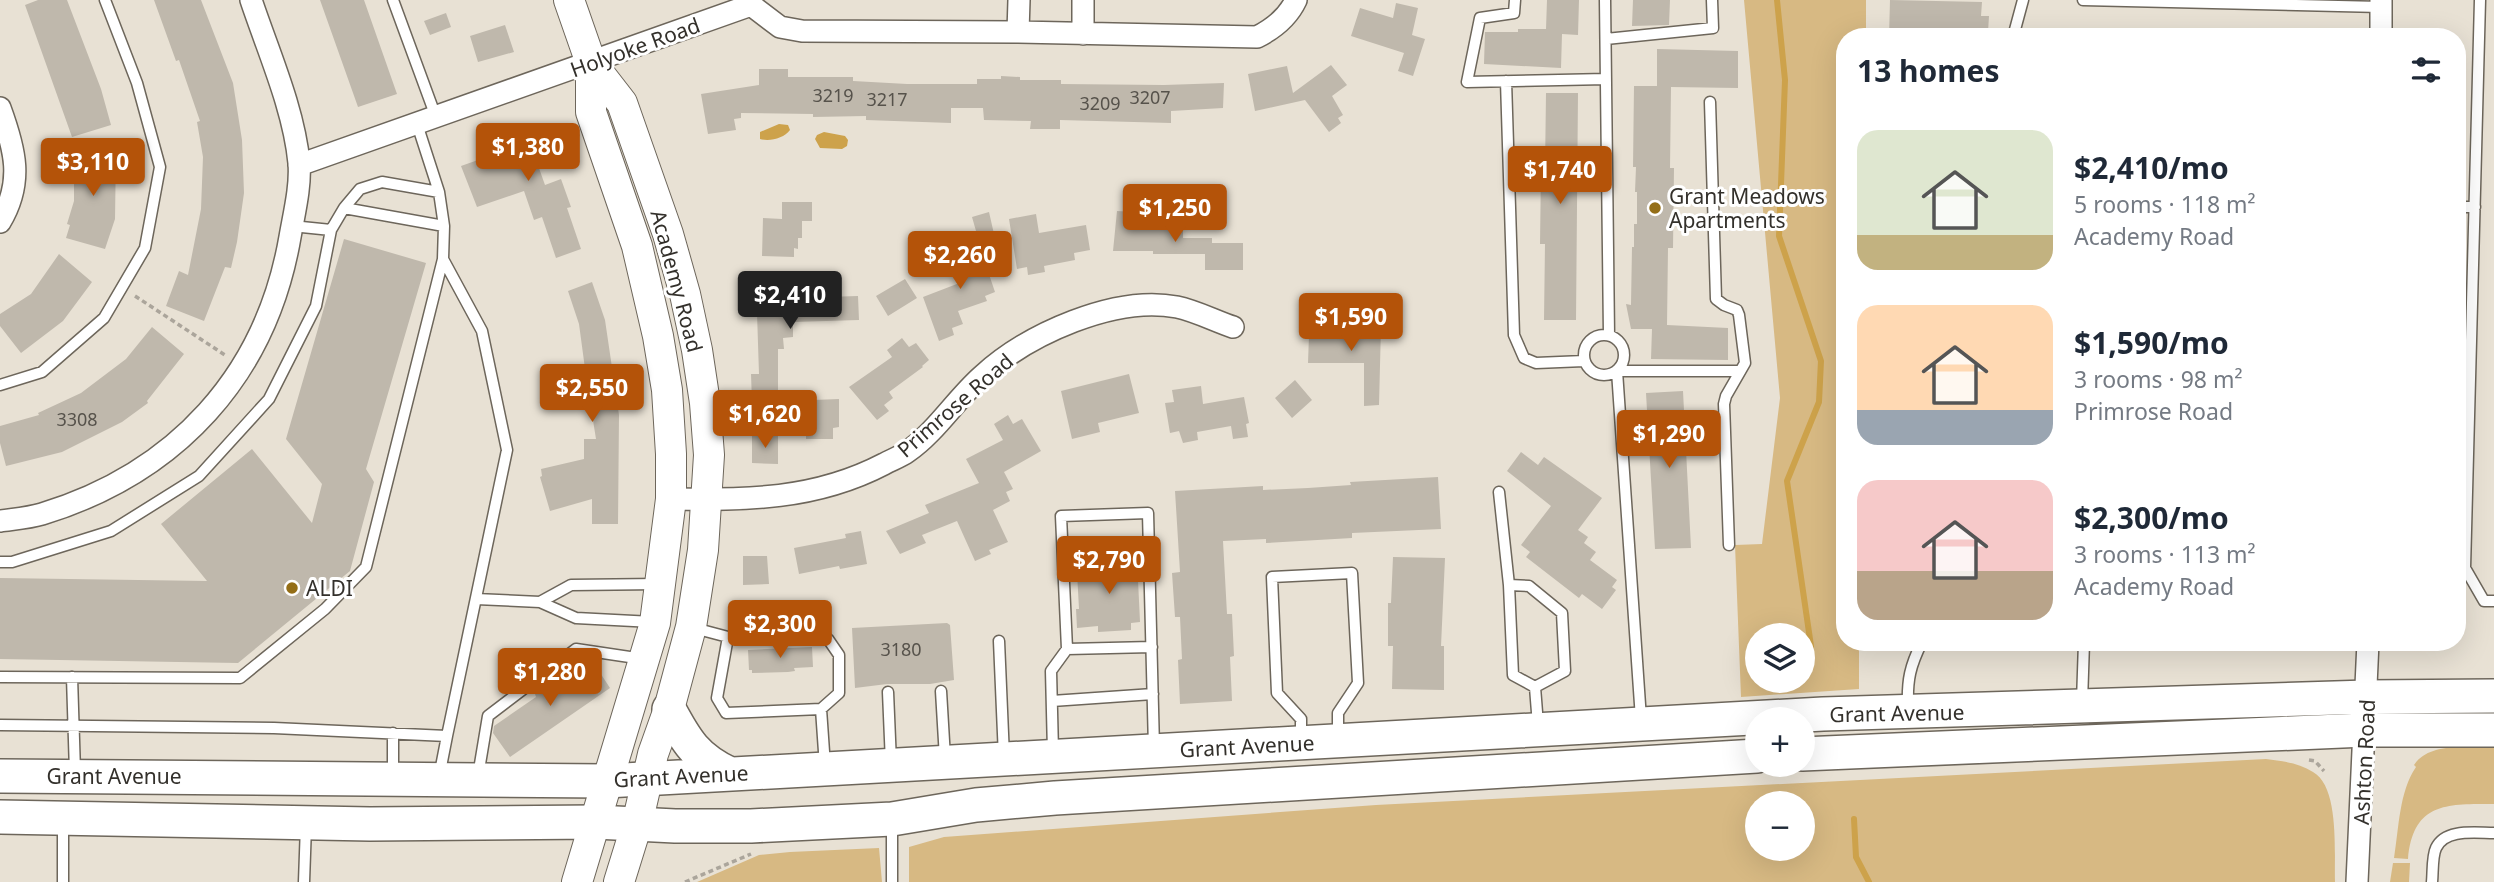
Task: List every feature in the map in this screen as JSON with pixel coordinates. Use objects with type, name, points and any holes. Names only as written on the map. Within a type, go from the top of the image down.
[{"type":"main road","name":"Academy Road","points":[[569,0],[591,63],[622,103],[668,234],[685,294],[705,403],[709,455],[698,591],[691,627],[619,882]]},
{"type":"main road","name":"Academy Road","points":[[576,882],[655,623],[671,499],[667,390],[658,335],[637,246],[591,112],[591,63]]},
{"type":"main road","name":"Grant Avenue","points":[[1815,753],[2366,714],[2494,696]]},
{"type":"main road","name":"Grant Avenue","points":[[0,775],[606,781],[1823,715],[2082,707],[2366,714],[2494,730]]},
{"type":"main road","points":[[669,709],[690,746],[710,764],[730,774]]},
{"type":"main road","points":[[1908,748],[1909,713]]},
{"type":"main road","points":[[1154,750],[1157,792]]},
{"type":"main road","points":[[1054,755],[1055,798]]},
{"type":"main road","name":"Grant Avenue","points":[[0,817],[306,822],[596,822],[676,827],[751,826],[892,819],[976,806],[1055,798],[1745,757]]},
{"type":"main road","points":[[62,818],[75,776]]},
{"type":"street","points":[[0,521],[40,514],[107,489],[159,458],[205,416],[227,388],[242,366],[275,301],[292,226],[299,165],[288,113],[251,0]]},
{"type":"street","points":[[1018,32],[1019,0]]},
{"type":"street","points":[[1083,0],[1083,34]]},
{"type":"street","name":"Holyoke Road","points":[[299,165],[591,63],[752,3],[780,27],[802,31],[1257,37],[1267,32],[1290,11],[1296,0]]},
{"type":"street","points":[[2381,3],[2381,28]]},
{"type":"street","points":[[0,108],[12,143],[16,169],[11,199],[0,222]]},
{"type":"street","name":"Primrose Road","points":[[671,499],[746,500],[812,492],[866,474],[907,452],[981,376],[1008,356],[1058,328],[1093,313],[1136,305],[1177,307],[1233,327]]},
{"type":"street","name":"Ashton Road","points":[[2357,882],[2368,651]]},
{"type":"lane","points":[[0,385],[42,372],[104,318],[145,248],[160,167],[137,83],[105,0]]},
{"type":"lane","points":[[0,677],[240,678],[325,609],[366,567],[443,259],[444,226],[426,120],[393,0]]},
{"type":"lane","points":[[1515,0],[1514,13],[1480,18],[1467,82],[1606,79]]},
{"type":"lane","points":[[1605,0],[1609,335]]},
{"type":"lane","points":[[1606,39],[1713,28],[1712,0]]},
{"type":"lane","points":[[2014,28],[2022,0]]},
{"type":"lane","points":[[2083,0],[2381,3]]},
{"type":"lane","points":[[2466,532],[2480,0]]},
{"type":"lane","points":[[1506,81],[1514,335],[1524,358],[1536,363],[1584,361]]},
{"type":"lane","points":[[1710,102],[1716,299],[1737,310],[1745,363],[1724,404],[1729,545]]},
{"type":"lane","points":[[0,562],[12,562],[111,531],[199,476],[269,399],[316,306],[331,230],[360,189],[382,182],[439,192]]},
{"type":"lane","points":[[2466,207],[2475,207]]},
{"type":"lane","points":[[344,208],[444,226]]},
{"type":"lane","points":[[292,226],[331,230]]},
{"type":"lane","points":[[438,779],[507,450],[482,331],[443,259]]},
{"type":"lane","points":[[1641,726],[1617,371],[1622,364],[1624,349],[1620,342],[1609,335],[1598,335],[1586,345],[1584,361],[1588,368],[1602,375],[1617,371],[1740,371]]},
{"type":"lane","points":[[1499,492],[1513,675],[1535,687]]},
{"type":"lane","points":[[1054,755],[1051,671],[1067,649],[1061,516],[1149,513],[1154,750]]},
{"type":"lane","points":[[2466,570],[2484,601],[2494,601]]},
{"type":"lane","points":[[1301,743],[1301,719],[1277,694],[1272,577],[1352,573],[1357,682],[1338,713],[1338,741]]},
{"type":"lane","points":[[540,602],[571,585],[662,584]]},
{"type":"lane","points":[[1508,585],[1529,586],[1562,613],[1565,671],[1535,687]]},
{"type":"lane","points":[[476,599],[540,602],[576,618],[655,623]]},
{"type":"lane","points":[[691,627],[728,637],[828,639],[839,655],[839,693],[821,709],[726,713],[717,698],[728,637]]},
{"type":"lane","points":[[999,641],[1004,758]]},
{"type":"lane","points":[[1067,649],[1152,647]]},
{"type":"lane","points":[[477,780],[488,716],[576,649],[646,659]]},
{"type":"lane","points":[[1909,713],[1907,681],[1918,651]]},
{"type":"lane","points":[[2082,707],[2084,651]]},
{"type":"lane","points":[[72,677],[75,776]]},
{"type":"lane","points":[[1535,687],[1538,731]]},
{"type":"lane","points":[[941,691],[945,761]]},
{"type":"lane","points":[[888,692],[891,764]]},
{"type":"lane","points":[[1052,701],[1153,694]]},
{"type":"lane","points":[[821,709],[825,768]]},
{"type":"lane","points":[[0,725],[274,728],[447,736]]},
{"type":"lane","points":[[393,733],[393,779]]},
{"type":"lane","points":[[62,818],[63,882]]},
{"type":"lane","points":[[892,819],[892,882]]},
{"type":"lane","points":[[304,882],[306,822]]},
{"type":"lane","points":[[2432,882],[2436,848],[2446,837],[2494,833]]},
{"type":"path","points":[[122,287],[242,366]]},
{"type":"shaded area","points":[[1744,0],[1866,0],[1866,28],[1836,28],[1836,651],[1859,651],[1859,689],[1815,692],[1815,623],[1745,623],[1745,693],[1800,693],[1741,697],[1735,545],[1762,544],[1780,398]]},
{"type":"shaded area","points":[[779,124],[788,125],[790,130],[776,139],[760,139],[760,132]]},
{"type":"shaded area","points":[[824,132],[845,136],[848,140],[847,146],[842,149],[820,148],[815,139]]},
{"type":"shaded area","points":[[2456,747],[2494,747],[2494,804],[2447,806],[2435,810],[2417,826],[2411,840],[2408,859],[2394,858],[2403,799],[2416,767],[2414,765],[2427,753]]},
{"type":"shaded area","points":[[2266,759],[2302,766],[2322,780],[2332,806],[2335,882],[909,882],[909,847],[944,837],[1376,805]]},
{"type":"shaded area","points":[[879,848],[882,882],[697,882],[759,855]]},
{"type":"shaded area","points":[[2393,863],[2410,863],[2409,882],[2390,882]]},
{"type":"building","points":[[38,0],[67,0],[101,89],[111,125],[72,137],[25,5]]},
{"type":"building","points":[[154,0],[201,0],[233,83],[242,140],[244,193],[237,242],[231,268],[225,267],[204,321],[166,306],[179,271],[188,275],[201,209],[203,157],[197,122],[200,121]]},
{"type":"building","points":[[320,0],[364,0],[397,94],[358,107]]},
{"type":"building","points":[[1547,0],[1579,0],[1578,35],[1562,34],[1561,68],[1484,64],[1485,32],[1546,29]]},
{"type":"building","points":[[1633,0],[1670,0],[1669,25],[1632,26]]},
{"type":"building","points":[[1890,0],[1982,2],[1981,16],[1989,16],[1988,28],[1889,28]]},
{"type":"building","points":[[1396,3],[1418,8],[1412,35],[1425,39],[1413,76],[1398,71],[1404,53],[1351,36],[1360,8],[1393,18]]},
{"type":"building","points":[[446,13],[451,27],[430,35],[424,21]]},
{"type":"building","points":[[505,25],[514,52],[478,62],[470,36]]},
{"type":"building","name":"Grant Meadows Apartments","points":[[1657,49],[1738,51],[1738,88],[1671,87],[1673,248],[1668,248],[1667,325],[1728,328],[1728,360],[1651,359],[1652,329],[1631,329],[1626,304],[1631,305],[1632,247],[1634,224],[1637,224],[1636,167],[1633,167],[1634,86],[1657,86]]},
{"type":"building","points":[[1331,65],[1347,85],[1332,96],[1343,115],[1338,118],[1341,123],[1329,132],[1305,100],[1255,111],[1248,74],[1287,66],[1293,93]]},
{"type":"building","points":[[759,69],[788,69],[788,77],[853,77],[853,81],[907,84],[977,84],[977,79],[1001,79],[1001,76],[1020,77],[1020,80],[1061,80],[1061,84],[1224,83],[1223,108],[1171,111],[1171,123],[1060,120],[1060,129],[1030,129],[1031,121],[984,120],[983,108],[951,108],[951,123],[866,120],[866,116],[813,117],[813,114],[741,113],[741,118],[734,119],[736,130],[708,134],[701,94],[759,85]]},
{"type":"building","points":[[1546,93],[1578,93],[1576,320],[1544,320],[1545,244],[1540,244]]},
{"type":"building","points":[[539,124],[542,136],[576,125],[580,136],[535,157],[545,185],[561,179],[571,207],[567,208],[581,249],[556,258],[542,217],[534,220],[524,191],[477,207],[461,166],[509,149],[505,136]]},
{"type":"building","points":[[74,150],[116,151],[115,219],[105,249],[66,238],[74,201]]},
{"type":"building","points":[[782,202],[812,202],[812,221],[802,221],[802,238],[798,238],[798,249],[794,248],[794,257],[762,256],[763,218],[782,219]]},
{"type":"building","points":[[1117,211],[1134,212],[1134,225],[1141,225],[1141,229],[1183,229],[1183,238],[1212,238],[1212,243],[1243,243],[1243,270],[1205,270],[1205,254],[1113,251]]},
{"type":"building","points":[[989,212],[994,234],[978,238],[972,217]]},
{"type":"building","points":[[1036,214],[1039,233],[1086,225],[1090,250],[1074,253],[1075,260],[1044,266],[1045,272],[1028,275],[1027,267],[1017,269],[1009,219]]},
{"type":"building","points":[[344,239],[426,263],[366,469],[374,482],[350,571],[238,663],[0,659],[0,578],[207,581],[161,524],[252,449],[312,523],[322,484],[286,439]]},
{"type":"building","points":[[977,239],[995,292],[985,296],[987,301],[958,311],[963,324],[952,328],[954,335],[939,341],[923,297],[962,282],[954,258],[958,257],[955,248]]},
{"type":"building","points":[[59,254],[92,282],[63,321],[21,353],[0,326],[0,314],[31,294]]},
{"type":"building","points":[[905,279],[917,298],[888,316],[876,296]]},
{"type":"building","points":[[592,282],[605,320],[619,415],[618,524],[592,524],[592,499],[550,511],[540,477],[541,469],[584,459],[584,439],[596,439],[591,408],[584,409],[582,394],[588,391],[579,324],[568,291]]},
{"type":"building","points":[[795,292],[795,298],[858,296],[859,320],[793,322],[793,337],[783,338],[784,349],[778,349],[778,402],[752,402],[751,374],[759,374],[759,293]]},
{"type":"building","points":[[1314,326],[1381,326],[1379,405],[1364,406],[1364,363],[1308,363],[1309,335],[1314,335]]},
{"type":"building","points":[[152,327],[184,354],[148,403],[122,422],[62,452],[6,466],[0,443],[0,426],[39,415],[38,413],[81,393],[126,359]]},
{"type":"building","points":[[902,338],[909,347],[916,343],[929,360],[889,392],[893,398],[884,405],[889,411],[877,420],[849,387],[892,357],[887,350]]},
{"type":"building","points":[[1129,374],[1139,413],[1098,423],[1100,432],[1072,439],[1061,391]]},
{"type":"building","points":[[1295,380],[1312,400],[1292,418],[1275,398]]},
{"type":"building","points":[[1201,386],[1203,404],[1244,397],[1249,423],[1246,424],[1248,437],[1233,439],[1231,426],[1197,432],[1198,440],[1183,443],[1179,431],[1170,433],[1165,403],[1174,402],[1172,390]]},
{"type":"building","points":[[1683,391],[1691,548],[1655,549],[1646,393]]},
{"type":"building","points":[[839,399],[839,427],[833,428],[833,439],[806,439],[806,412],[813,412],[813,400]]},
{"type":"building","points":[[1008,415],[1013,424],[1022,419],[1041,451],[1004,472],[1013,489],[1006,492],[1010,501],[993,510],[1008,542],[989,550],[991,554],[975,561],[957,521],[922,535],[926,543],[900,554],[886,531],[929,513],[925,505],[979,483],[966,459],[1003,440],[994,424]]},
{"type":"building","points":[[752,436],[778,436],[778,464],[752,463]]},
{"type":"building","points":[[1521,452],[1538,465],[1544,457],[1602,498],[1578,530],[1588,537],[1584,543],[1596,552],[1590,560],[1617,580],[1612,587],[1616,590],[1602,609],[1582,594],[1579,598],[1526,557],[1530,552],[1521,545],[1551,506],[1507,471]]},
{"type":"building","points":[[1438,477],[1441,529],[1352,533],[1352,538],[1266,543],[1266,539],[1223,541],[1227,614],[1232,614],[1232,701],[1180,704],[1180,617],[1175,617],[1172,573],[1180,572],[1175,491],[1263,486],[1263,490],[1308,488],[1351,485],[1350,482]]},
{"type":"building","points":[[861,531],[867,564],[799,574],[794,548],[846,538],[845,534]]},
{"type":"building","points":[[743,556],[767,556],[769,584],[743,585]]},
{"type":"building","points":[[1393,557],[1445,558],[1441,646],[1444,646],[1444,690],[1392,689],[1393,646],[1388,646],[1388,603],[1391,603]]},
{"type":"building","points":[[1137,559],[1140,622],[1131,623],[1131,630],[1098,632],[1098,626],[1077,628],[1077,572],[1086,571],[1085,562]]},
{"type":"building","points":[[950,625],[954,680],[855,688],[852,628]]},
{"type":"building","points":[[812,647],[813,667],[794,668],[795,671],[788,672],[752,673],[752,670],[749,670],[748,650]]},
{"type":"building","points":[[591,659],[610,688],[510,757],[493,733],[494,726],[536,697],[534,691],[547,681],[549,688]]},
{"type":"waterway","points":[[1777,0],[1785,80],[1779,236],[1821,361],[1819,402],[1787,481],[1808,623]]},
{"type":"waterway","points":[[1854,819],[1856,857],[1869,882]]},
{"type":"place","name":"Grant Meadows Apartments","points":[[1655,208]]},
{"type":"place","name":"ALDI","points":[[292,588]]}]
